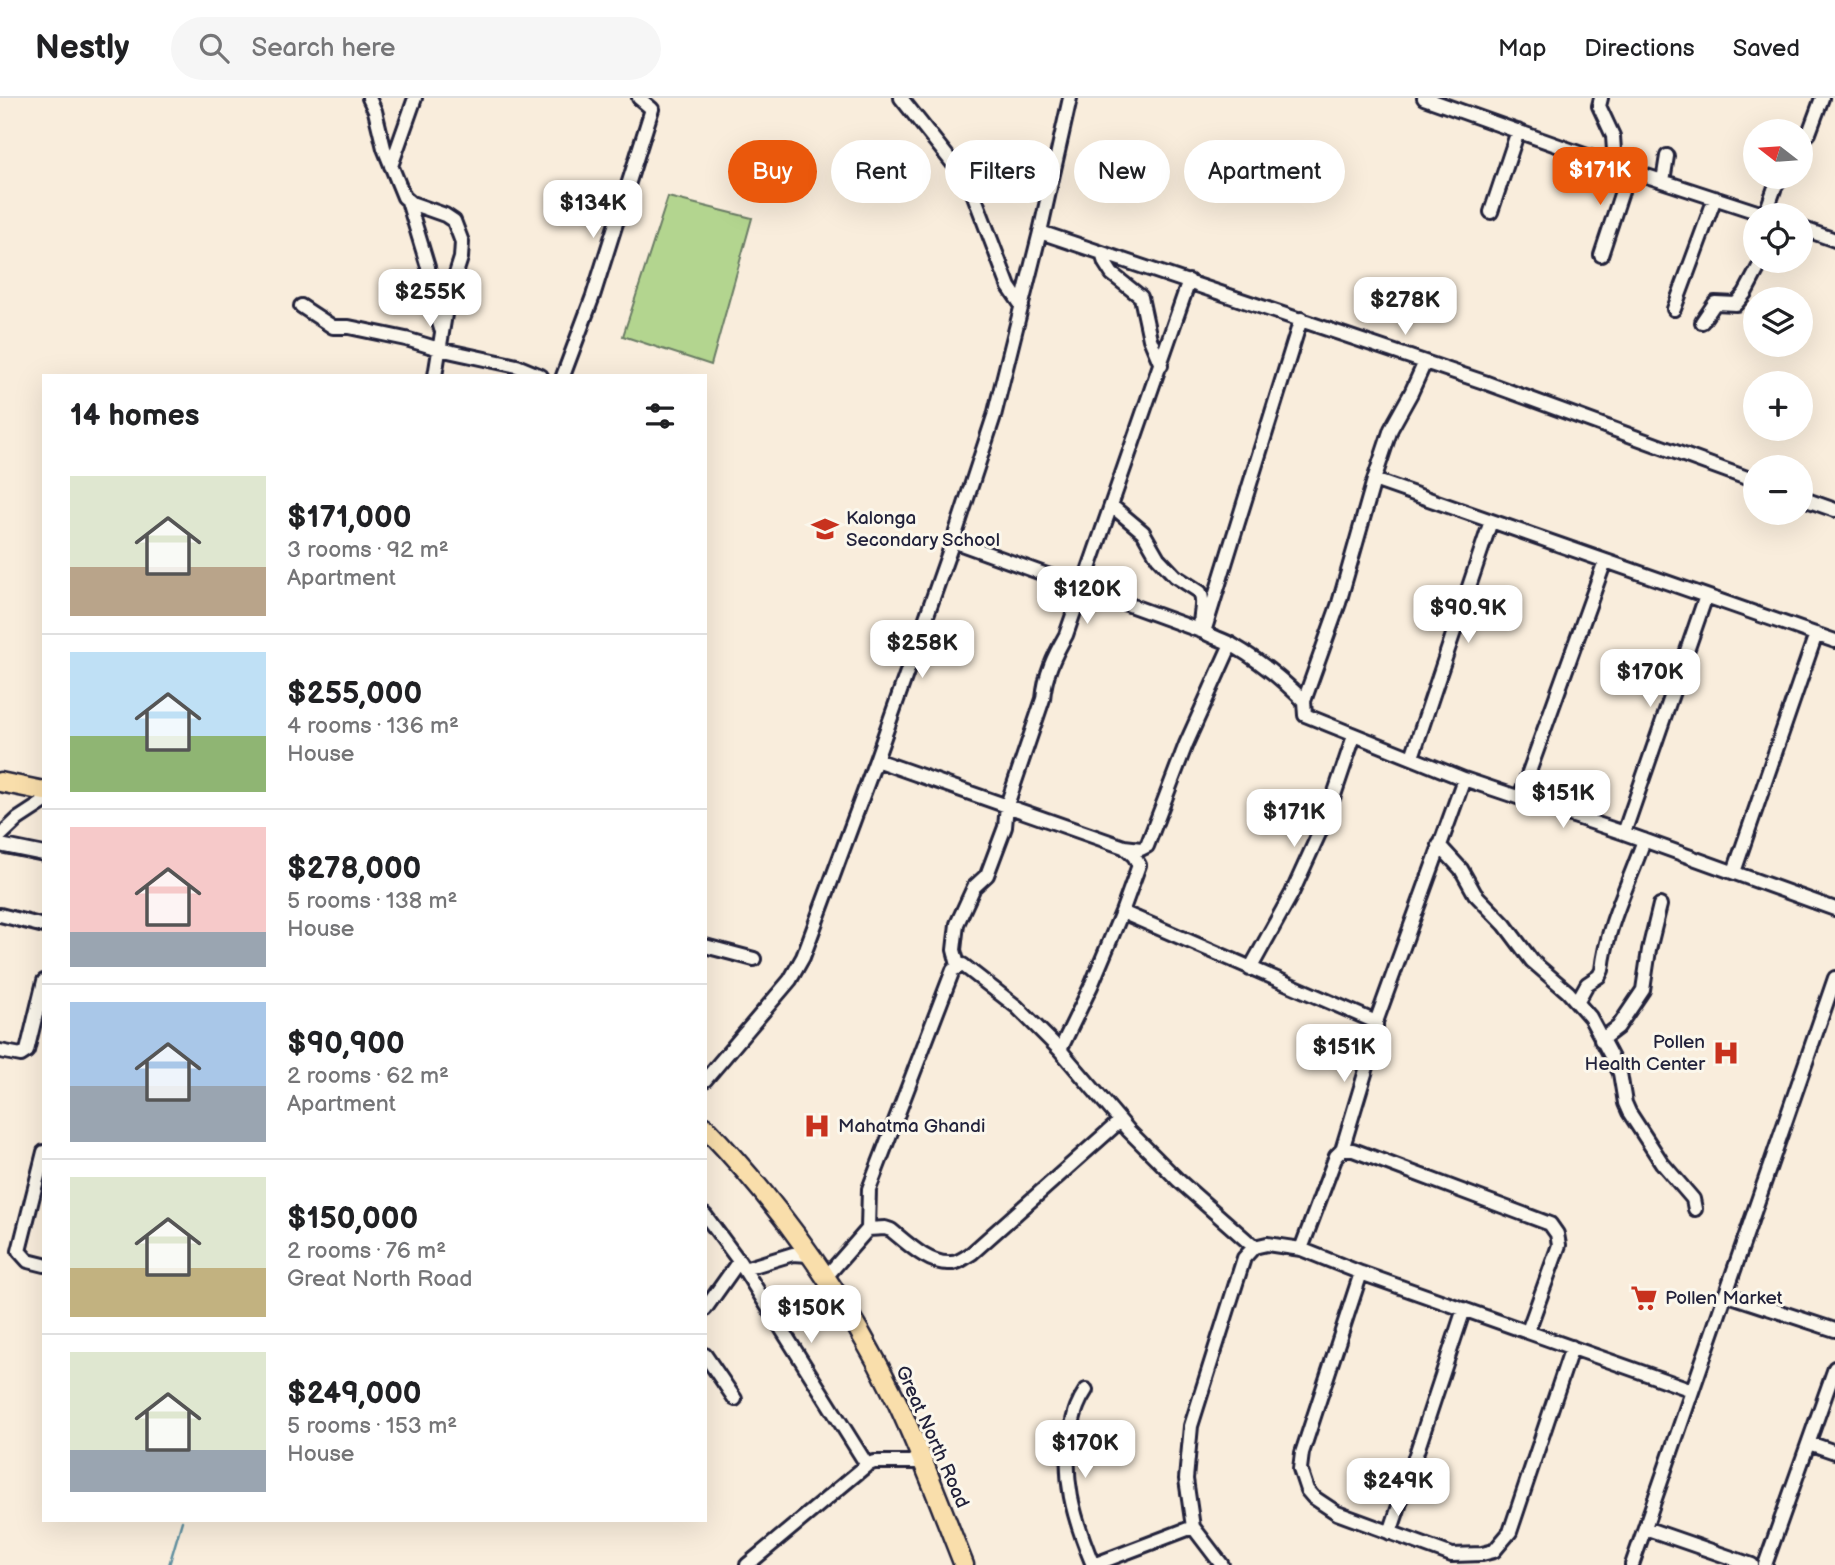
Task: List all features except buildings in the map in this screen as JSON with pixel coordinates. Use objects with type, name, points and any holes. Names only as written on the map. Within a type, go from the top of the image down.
[{"type":"highway","points":[[0,782],[42,791]]},
{"type":"highway","name":"Great North Road","points":[[707,1130],[745,1168],[809,1255],[873,1356],[897,1401],[924,1462],[964,1565]]},
{"type":"street","points":[[369,98],[391,166],[408,201],[428,267],[434,306],[442,333]]},
{"type":"street","points":[[391,166],[415,98]]},
{"type":"street","points":[[564,374],[593,296],[655,104],[639,98]]},
{"type":"street","points":[[901,98],[970,186],[1009,287],[1022,306]]},
{"type":"street","points":[[707,1078],[797,970],[876,760],[994,416],[1041,232],[1070,98]]},
{"type":"street","points":[[1424,98],[1615,166],[1743,208]]},
{"type":"street","points":[[1601,98],[1599,106],[1613,136],[1615,166]]},
{"type":"street","points":[[1813,122],[1822,98]]},
{"type":"street","points":[[1491,212],[1518,131]]},
{"type":"street","points":[[1664,181],[1667,156]]},
{"type":"street","points":[[1601,255],[1629,170]]},
{"type":"street","points":[[1674,309],[1715,198]]},
{"type":"street","points":[[408,201],[454,221],[462,242],[461,258],[447,302],[435,374]]},
{"type":"street","points":[[1041,232],[1301,319],[1743,477]]},
{"type":"street","points":[[1813,232],[1835,240]]},
{"type":"street","points":[[1102,253],[1112,274],[1141,297],[1150,339],[1161,365]]},
{"type":"street","points":[[1702,322],[1715,303],[1736,304],[1756,273]]},
{"type":"street","points":[[958,965],[954,950],[957,925],[974,887],[987,875],[1005,827],[1007,804],[1043,699],[1044,683],[1066,635],[1189,281]]},
{"type":"street","points":[[301,306],[333,327],[349,327],[406,339],[498,361],[535,374]]},
{"type":"street","points":[[1204,632],[1301,319]]},
{"type":"street","points":[[1424,362],[1391,429],[1339,603],[1304,701],[1305,715],[1464,779],[1835,909]]},
{"type":"street","points":[[1374,480],[1835,641]]},
{"type":"street","points":[[1813,502],[1835,510]]},
{"type":"street","points":[[1112,506],[1143,532],[1158,558],[1175,576],[1200,592],[1204,605],[1199,622],[1204,632]]},
{"type":"street","points":[[1412,758],[1491,522]]},
{"type":"street","points":[[953,541],[1231,644],[1285,681],[1304,701]]},
{"type":"street","points":[[1520,797],[1605,561]]},
{"type":"street","points":[[1624,833],[1706,596]]},
{"type":"street","points":[[1734,873],[1816,635]]},
{"type":"street","points":[[1060,1050],[1122,912],[1186,744],[1231,644]]},
{"type":"street","points":[[1250,969],[1292,892],[1327,816],[1354,736]]},
{"type":"street","points":[[876,760],[1124,847],[1145,848]]},
{"type":"street","points":[[1301,1249],[1336,1156],[1342,1150],[1376,1037],[1376,1022],[1464,779]]},
{"type":"street","points":[[0,836],[18,819],[42,803]]},
{"type":"street","points":[[1577,1002],[1587,984],[1599,976],[1602,970],[1609,930],[1644,840]]},
{"type":"street","points":[[0,845],[42,854]]},
{"type":"street","points":[[1440,845],[1461,869],[1475,894],[1532,961],[1590,1017],[1620,1073],[1629,1112],[1662,1163],[1693,1199],[1696,1209]]},
{"type":"street","points":[[1124,847],[1139,865]]},
{"type":"street","points":[[1601,1040],[1618,1027],[1643,990],[1660,905]]},
{"type":"street","points":[[1122,912],[1376,1022]]},
{"type":"street","points":[[0,915],[42,926]]},
{"type":"street","points":[[707,947],[754,959]]},
{"type":"street","points":[[958,965],[963,965],[980,977],[1017,1007],[1060,1050],[1120,1121],[1178,1180],[1254,1247]]},
{"type":"street","points":[[825,1278],[868,1228],[869,1189],[953,970],[958,965]]},
{"type":"street","points":[[1632,1565],[1835,978]]},
{"type":"street","points":[[0,1051],[21,1055],[27,1051],[42,989]]},
{"type":"street","points":[[868,1228],[891,1230],[929,1258],[954,1264],[972,1253],[1120,1121]]},
{"type":"street","points":[[1342,1150],[1353,1150],[1550,1224],[1557,1234],[1559,1245],[1528,1331]]},
{"type":"street","points":[[42,1160],[19,1251],[28,1261],[42,1264]]},
{"type":"street","points":[[707,1218],[741,1265],[867,1465]]},
{"type":"street","points":[[1222,1565],[1193,1527],[1186,1479],[1191,1426],[1244,1258],[1254,1247],[1267,1244],[1301,1249],[1361,1273],[1692,1390]]},
{"type":"street","points":[[707,1307],[741,1265],[793,1254],[809,1255]]},
{"type":"street","points":[[1361,1273],[1301,1454],[1300,1469],[1312,1497],[1337,1513],[1452,1555],[1494,1551],[1510,1532],[1572,1347]]},
{"type":"street","points":[[1726,1294],[1835,1330]]},
{"type":"street","points":[[1390,1533],[1464,1309]]},
{"type":"street","points":[[707,1358],[735,1399]]},
{"type":"street","points":[[1765,1565],[1835,1368]]},
{"type":"street","points":[[1086,1390],[1077,1402],[1068,1443],[1067,1472],[1070,1501],[1093,1565],[1193,1527]]},
{"type":"street","points":[[1809,1443],[1835,1452]]},
{"type":"street","points":[[747,1565],[867,1465],[874,1462],[924,1462]]},
{"type":"street","points":[[1645,1528],[1752,1565]]},
{"type":"green space","points":[[668,197],[752,218],[711,365],[623,336]]},
{"type":"waterway","points":[[169,1565],[182,1522]]},
{"type":"place","name":"Kalonga Secondary School","points":[[825,529]]},
{"type":"place","name":"Pollen Health Center","points":[[1726,1053]]},
{"type":"place","name":"Mahatma Ghandi","points":[[817,1126]]},
{"type":"place","name":"Pollen Market","points":[[1644,1298]]}]
